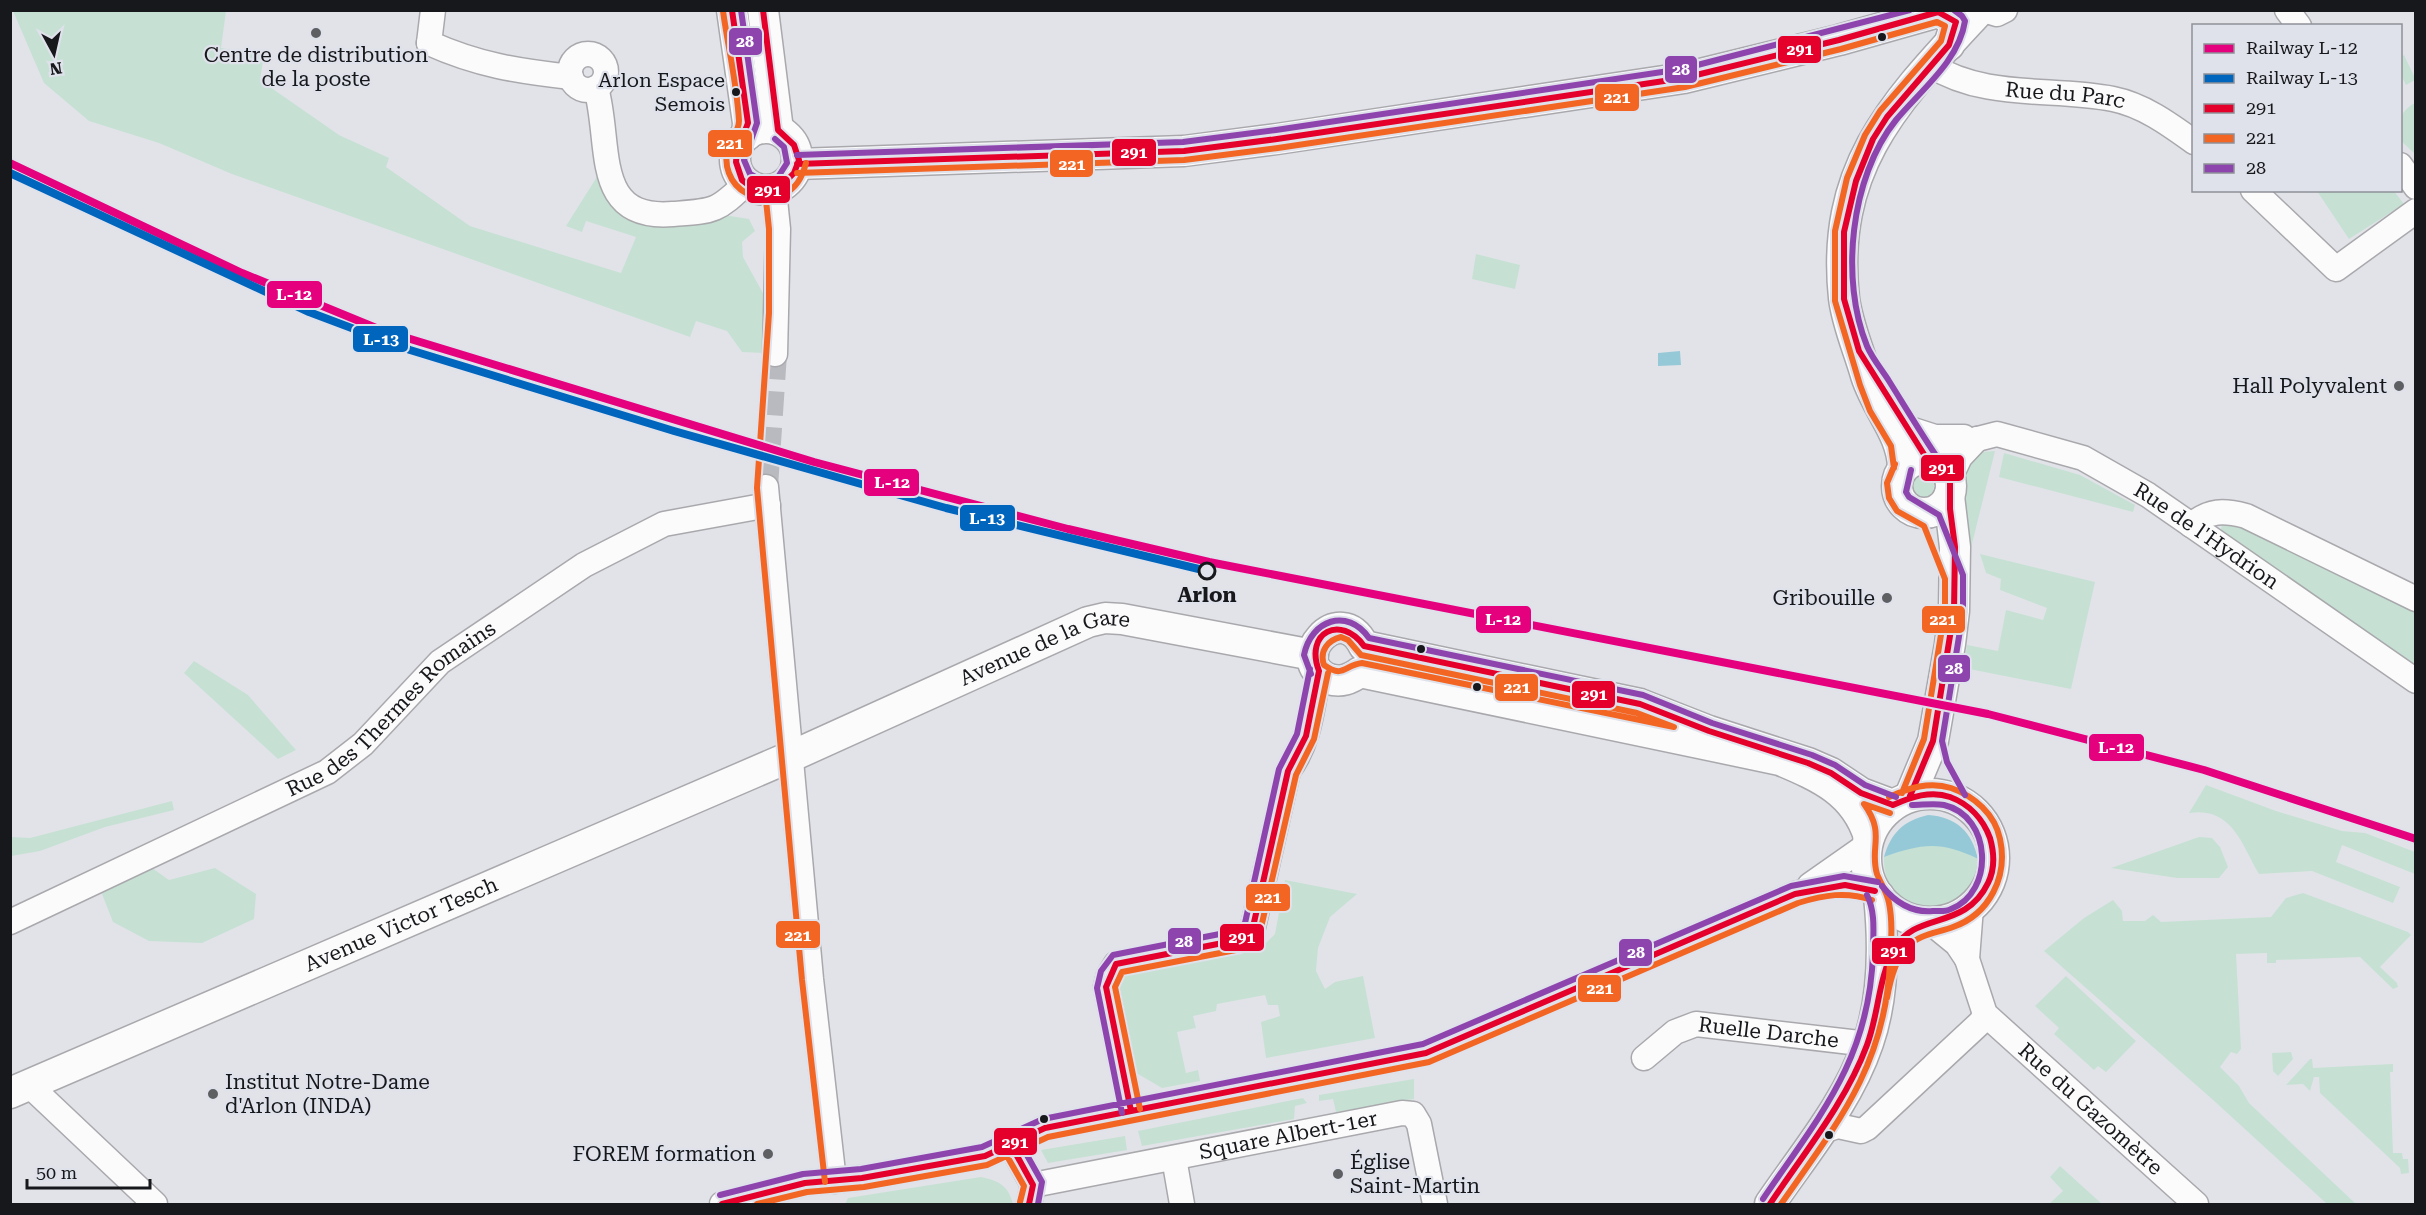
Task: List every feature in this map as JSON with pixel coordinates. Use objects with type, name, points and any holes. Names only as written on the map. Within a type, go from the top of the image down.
[{"type":"main road","points":[[732,10],[748,123],[747,135],[737,150],[735,159],[740,177],[760,186],[789,180],[797,164],[794,144],[778,130],[757,130],[747,135]]},
{"type":"main road","points":[[764,10],[778,130]]},
{"type":"main road","points":[[1771,56],[1895,10]]},
{"type":"main road","points":[[1812,46],[1914,10]]},
{"type":"main road","points":[[1880,987],[1882,935],[1877,894],[1865,861],[1868,841],[1883,814],[1902,801],[1933,741],[1954,611],[1955,547],[1931,472],[1900,443],[1878,407],[1868,382],[1844,299],[1844,232],[1851,195],[1873,139],[1887,117],[1939,55],[1982,10]]},
{"type":"main road","points":[[797,164],[1184,151],[1684,78],[1938,12],[1956,22],[1939,55]]},
{"type":"main road","points":[[1859,351],[1907,428],[1931,472],[1943,506],[1934,512],[1912,511],[1903,504],[1896,485],[1931,472]]},
{"type":"main road","points":[[1922,513],[1936,528],[1954,578]]},
{"type":"main road","name":"Avenue de la Gare","points":[[792,756],[1058,634],[1105,618],[1316,663],[1324,676],[1339,681],[1346,680],[1360,672],[1780,760],[1822,779],[1854,803],[1868,841]]},
{"type":"main road","points":[[1316,663],[1319,638],[1325,633],[1340,629],[1355,634],[1364,646],[1640,704],[1709,731],[1808,763],[1831,773],[1861,793],[1902,801],[1942,795],[1957,799],[1972,809],[1984,823],[1990,836],[1994,858],[1991,877],[1983,894],[1971,907],[1957,916],[1930,922],[1905,936],[1897,944],[1880,987],[1868,1044],[1848,1085],[1770,1204]]},
{"type":"main road","points":[[1933,741],[1938,765],[1957,799]]},
{"type":"main road","name":"Avenue Victor Tesch","points":[[20,1089],[792,756]]},
{"type":"main road","points":[[1877,894],[1893,910],[1910,919],[1930,922]]},
{"type":"street","points":[[433,10],[429,43],[466,60],[526,72],[571,70]]},
{"type":"street","points":[[1982,10],[1996,14],[2005,10]]},
{"type":"street","points":[[2287,10],[2298,24]]},
{"type":"street","points":[[590,53],[602,59],[606,65],[606,79],[596,88],[581,88],[571,70],[583,54],[590,53]]},
{"type":"street","name":"Rue du Parc","points":[[1939,55],[1955,79],[1985,87],[2115,99],[2152,114],[2192,141]]},
{"type":"street","points":[[596,88],[601,107],[611,183],[621,203],[640,213],[659,215],[715,209],[760,186],[778,229],[775,354]]},
{"type":"street","points":[[2402,168],[2415,187]]},
{"type":"street","points":[[2255,192],[2336,269],[2415,211]]},
{"type":"street","name":"Rue de l'Hydrion","points":[[1907,428],[1935,436],[1978,437],[1997,434],[2083,458],[2148,495],[2415,681]]},
{"type":"street","points":[[1931,472],[1960,457],[1978,437]]},
{"type":"street","name":"Rue des Thermes Romains","points":[[10,922],[327,772],[363,744],[440,662],[556,583],[609,551],[664,524],[767,496],[792,756]]},
{"type":"street","points":[[2191,525],[2205,514],[2224,511],[2246,516],[2415,599]]},
{"type":"street","points":[[1131,1111],[1106,987],[1108,975],[1116,964],[1238,940],[1247,935],[1257,908],[1288,771],[1298,758],[1306,740],[1316,663]]},
{"type":"street","points":[[792,756],[811,979],[834,1181]]},
{"type":"street","points":[[1795,894],[1868,841]]},
{"type":"street","points":[[722,1204],[805,1184],[985,1156],[1045,1128],[1426,1053],[1795,894],[1827,885],[1845,884],[1877,894]]},
{"type":"street","name":"Rue du Gazomètre","points":[[1967,959],[1971,907]]},
{"type":"street","name":"Rue du Gazomètre","points":[[1930,922],[1957,944],[1967,959],[1985,1014],[2196,1204]]},
{"type":"street","points":[[1819,1132],[1838,1126],[1861,1131],[1866,1128],[1981,1022],[1985,1014]]},
{"type":"street","name":"Ruelle Darche","points":[[1644,1058],[1675,1032],[1696,1024],[1868,1044]]},
{"type":"street","points":[[20,1089],[155,1204]]},
{"type":"street","name":"Square Albert-1er","points":[[1011,1145],[1031,1195],[1174,1158],[1402,1113],[1413,1114],[1419,1124],[1435,1204]]},
{"type":"street","name":"Square Albert-1er","points":[[1174,1158],[1182,1204]]},
{"type":"green space","points":[[13,11],[226,11],[221,48],[264,55],[260,80],[339,135],[389,158],[386,167],[470,226],[621,273],[636,237],[586,221],[582,232],[566,226],[600,172],[657,223],[730,216],[749,219],[755,231],[742,242],[743,257],[769,304],[766,353],[742,352],[727,331],[696,321],[690,337],[232,174],[159,143],[89,121],[44,83]]},
{"type":"green space","points":[[2404,55],[2415,78],[2406,85],[2402,77],[2402,56]]},
{"type":"green space","points":[[2415,103],[2415,154],[2402,142],[2402,117],[2409,106]]},
{"type":"green space","points":[[2318,192],[2395,192],[2404,204],[2349,239]]},
{"type":"green space","points":[[1476,254],[1520,265],[1515,289],[1472,279]]},
{"type":"green space","points":[[1995,451],[1971,548],[1961,500],[1965,468],[1981,452]]},
{"type":"green space","points":[[2004,453],[2080,475],[2135,505],[2133,512],[1999,477]]},
{"type":"green space","points":[[1917,474],[1927,474],[1934,481],[1934,491],[1927,498],[1917,498],[1910,491],[1910,481]]},
{"type":"green space","points":[[2231,520],[2415,609],[2415,665],[2224,534],[2221,530],[2222,523]]},
{"type":"green space","points":[[1980,554],[2095,582],[2071,689],[1964,668],[1967,645],[1998,651],[2006,610],[2043,620],[2047,608],[2000,590],[2001,579],[1986,573]]},
{"type":"green space","points":[[194,661],[248,695],[296,750],[278,759],[184,673]]},
{"type":"green space","points":[[2206,785],[2276,811],[2342,831],[2365,833],[2415,852],[2415,874],[2342,845],[2336,862],[2400,887],[2393,903],[2312,871],[2259,874],[2241,840],[2226,822],[2204,812],[2189,813]]},
{"type":"green space","points":[[172,801],[174,810],[105,827],[40,851],[11,856],[11,837],[30,838]]},
{"type":"green space","points":[[2199,837],[2212,838],[2220,847],[2228,867],[2219,878],[2177,878],[2111,868]]},
{"type":"green space","points":[[1932,844],[1958,849],[1978,859],[1973,881],[1961,897],[1946,906],[1929,909],[1912,905],[1897,895],[1887,879],[1884,857],[1905,849]]},
{"type":"green space","points":[[145,863],[169,880],[215,868],[256,894],[254,919],[202,943],[149,941],[113,922],[102,894],[108,882]]},
{"type":"green space","points":[[1285,880],[1357,894],[1330,917],[1318,948],[1316,971],[1325,989],[1335,982],[1363,976],[1375,1038],[1266,1058],[1261,1022],[1280,1016],[1278,1005],[1268,1005],[1265,995],[1217,1004],[1216,1011],[1193,1016],[1196,1028],[1177,1032],[1186,1073],[1198,1070],[1200,1081],[1162,1088],[1133,1071],[1116,983],[1124,973],[1264,945],[1275,934]]},
{"type":"green space","points":[[2303,893],[2408,932],[2411,935],[2380,967],[2397,983],[2398,987],[2393,989],[2360,957],[2276,960],[2276,963],[2267,963],[2267,953],[2236,954],[2241,1049],[2237,1054],[2231,1052],[2220,1067],[2239,1086],[2249,1103],[2356,1204],[2327,1204],[2044,951],[2084,918],[2113,900],[2122,911],[2123,921],[2145,921],[2153,915],[2161,922],[2271,917],[2286,898]]},
{"type":"green space","points":[[2066,976],[2136,1041],[2106,1072],[2098,1066],[2094,1070],[2054,1034],[2059,1028],[2035,1006]]},
{"type":"green space","points":[[2291,1052],[2293,1059],[2278,1076],[2273,1071],[2272,1053]]},
{"type":"green space","points":[[2312,1059],[2313,1068],[2393,1064],[2393,1072],[2390,1072],[2393,1153],[2402,1153],[2403,1159],[2408,1159],[2409,1173],[2401,1174],[2400,1168],[2320,1093],[2319,1077],[2314,1077],[2310,1091],[2303,1084],[2286,1085]]},
{"type":"green space","points":[[1414,1079],[1414,1099],[1336,1112],[1333,1099],[1319,1101],[1319,1095]]},
{"type":"green space","points":[[1303,1098],[1307,1103],[1295,1106],[1294,1119],[1142,1146],[1138,1131]]},
{"type":"green space","points":[[1125,1136],[1127,1150],[1048,1163],[1041,1150]]},
{"type":"green space","points":[[2060,1166],[2102,1204],[2049,1204],[2063,1191],[2050,1177]]},
{"type":"green space","points":[[981,1177],[1002,1185],[1013,1204],[845,1204],[848,1198]]},
{"type":"water","points":[[1680,351],[1681,365],[1658,366],[1658,353]]},
{"type":"water","points":[[1928,815],[1947,819],[1962,828],[1972,841],[1978,859],[1953,849],[1932,846],[1910,849],[1884,857],[1890,841],[1899,829]]},
{"type":"tunnel","points":[[766,487],[775,354]]},
{"type":"rail line","name":"L-12","points":[[10,163],[242,273],[381,330],[814,462],[1068,529],[1209,562],[1988,714],[2204,770],[2416,839]]},
{"type":"rail line","name":"L-13","points":[[10,173],[309,312],[410,350],[674,431],[946,508],[1207,571]]},
{"type":"transit line","name":"291","points":[[732,10],[748,123],[737,151],[736,162],[742,180],[754,189],[768,190],[783,184],[794,173],[799,160],[794,145],[778,130],[763,10]]},
{"type":"transit line","name":"28","points":[[741,10],[757,123],[744,160],[750,174],[763,181],[778,177],[787,163],[784,147],[775,139]]},
{"type":"transit line","name":"28","points":[[797,155],[1183,142],[1276,130],[1682,69],[1910,10]]},
{"type":"transit line","name":"28","points":[[1935,454],[1867,346],[1859,320],[1852,261],[1859,199],[1868,170],[1880,143],[1896,120],[1938,74],[1955,49],[1965,21],[1954,10]]},
{"type":"transit line","name":"221","points":[[723,11],[739,121],[726,160],[732,179],[740,189],[750,195],[773,198],[787,193],[795,186],[806,163]]},
{"type":"transit line","name":"291","points":[[797,164],[1184,151],[1684,78],[1839,40],[1938,12],[1956,22],[1949,45],[1887,117],[1873,139],[1856,181],[1844,232],[1844,299],[1859,351],[1927,459],[1938,462],[1950,478],[1950,509],[1955,547],[1954,611],[1933,741],[1910,796]]},
{"type":"transit line","name":"221","points":[[797,173],[1184,160],[1278,148],[1685,87],[1841,49],[1937,22],[1945,26],[1941,41],[1880,111],[1865,135],[1847,178],[1835,231],[1835,301],[1870,411],[1891,446],[1894,468]]},
{"type":"transit line","name":"221","points":[[765,191],[769,229],[769,313],[757,488],[802,980],[825,1182]]},
{"type":"transit line","name":"221","points":[[1895,464],[1887,483],[1889,498],[1897,511],[1924,526],[1945,579],[1945,610],[1924,739],[1902,793]]},
{"type":"transit line","name":"28","points":[[1911,470],[1906,492],[1909,497],[1939,515],[1963,575],[1963,612],[1942,741],[1947,762],[1965,795]]},
{"type":"transit line","name":"28","points":[[1311,674],[1304,655],[1314,633],[1331,622],[1351,623],[1360,628],[1369,638],[1643,695],[1712,723],[1812,755],[1835,765],[1865,785],[1896,797]]},
{"type":"transit line","name":"291","points":[[1319,671],[1316,646],[1321,638],[1327,632],[1345,631],[1355,636],[1364,646],[1640,704],[1709,731],[1808,763],[1831,773],[1861,793],[1893,805]]},
{"type":"transit line","name":"221","points":[[1341,637],[1348,640],[1361,655],[1637,713],[1674,727],[1362,663],[1336,671],[1324,665],[1323,655],[1329,643],[1341,637]]},
{"type":"transit line","name":"28","points":[[1122,1113],[1097,988],[1101,971],[1113,955],[1235,931],[1245,923],[1279,769],[1297,734],[1310,669]]},
{"type":"transit line","name":"291","points":[[1131,1111],[1106,987],[1116,964],[1238,940],[1247,935],[1253,927],[1288,771],[1306,736],[1319,671]]},
{"type":"transit line","name":"221","points":[[1140,1109],[1115,987],[1122,972],[1241,949],[1253,942],[1260,932],[1296,775],[1314,739],[1328,673]]},
{"type":"transit line","name":"221","points":[[1887,998],[1896,964],[1907,947],[1923,937],[1966,921],[1986,903],[1998,880],[2002,853],[1997,830],[1988,814],[1960,791],[1943,786],[1927,785],[1889,797]]},
{"type":"transit line","name":"291","points":[[1770,1204],[1848,1087],[1867,1045],[1885,971],[1895,948],[1915,929],[1967,908],[1978,898],[1992,872],[1990,838],[1979,819],[1969,808],[1950,797],[1936,794],[1914,797],[1893,805]]},
{"type":"transit line","name":"221","points":[[1781,1204],[1839,1120],[1855,1092],[1879,1033],[1890,963],[1891,918],[1888,899],[1875,864],[1876,832],[1871,815],[1864,804],[1890,813]]},
{"type":"transit line","name":"28","points":[[1882,886],[1892,897],[1911,908],[1942,911],[1949,910],[1965,900],[1975,887],[1981,872],[1982,855],[1979,838],[1972,824],[1960,812],[1944,805],[1912,805]]},
{"type":"transit line","name":"28","points":[[720,1195],[803,1174],[861,1169],[982,1147],[1043,1119],[1423,1044],[1791,886],[1844,876],[1878,882]]},
{"type":"transit line","name":"291","points":[[722,1204],[805,1183],[862,1178],[985,1156],[1045,1128],[1426,1053],[1795,894],[1845,885],[1875,891]]},
{"type":"transit line","name":"221","points":[[757,1204],[807,1192],[864,1187],[987,1165],[1048,1137],[1429,1062],[1798,903],[1835,895],[1872,900]]},
{"type":"transit line","name":"28","points":[[1763,1199],[1822,1113],[1838,1085],[1862,1025],[1869,992],[1873,954],[1873,916],[1867,895]]},
{"type":"transit line","name":"28","points":[[1019,1141],[1042,1182],[1038,1204]]},
{"type":"transit line","name":"291","points":[[1011,1145],[1033,1185],[1029,1204]]},
{"type":"transit line","name":"221","points":[[1003,1149],[1024,1186],[1020,1202]]},
{"type":"place","name":"Centre de distribution de la poste","points":[[316,33]]},
{"type":"place","name":"Arlon Espace Semois","points":[[736,92]]},
{"type":"place","name":"Hall Polyvalent","points":[[2399,386]]},
{"type":"place","name":"Arlon","points":[[1207,571]]},
{"type":"place","name":"Gribouille","points":[[1887,598]]},
{"type":"place","name":"Institut Notre-Dame d'Arlon (INDA)","points":[[213,1094]]},
{"type":"place","name":"FOREM formation","points":[[768,1154]]},
{"type":"place","name":"Église Saint-Martin","points":[[1338,1174]]}]
